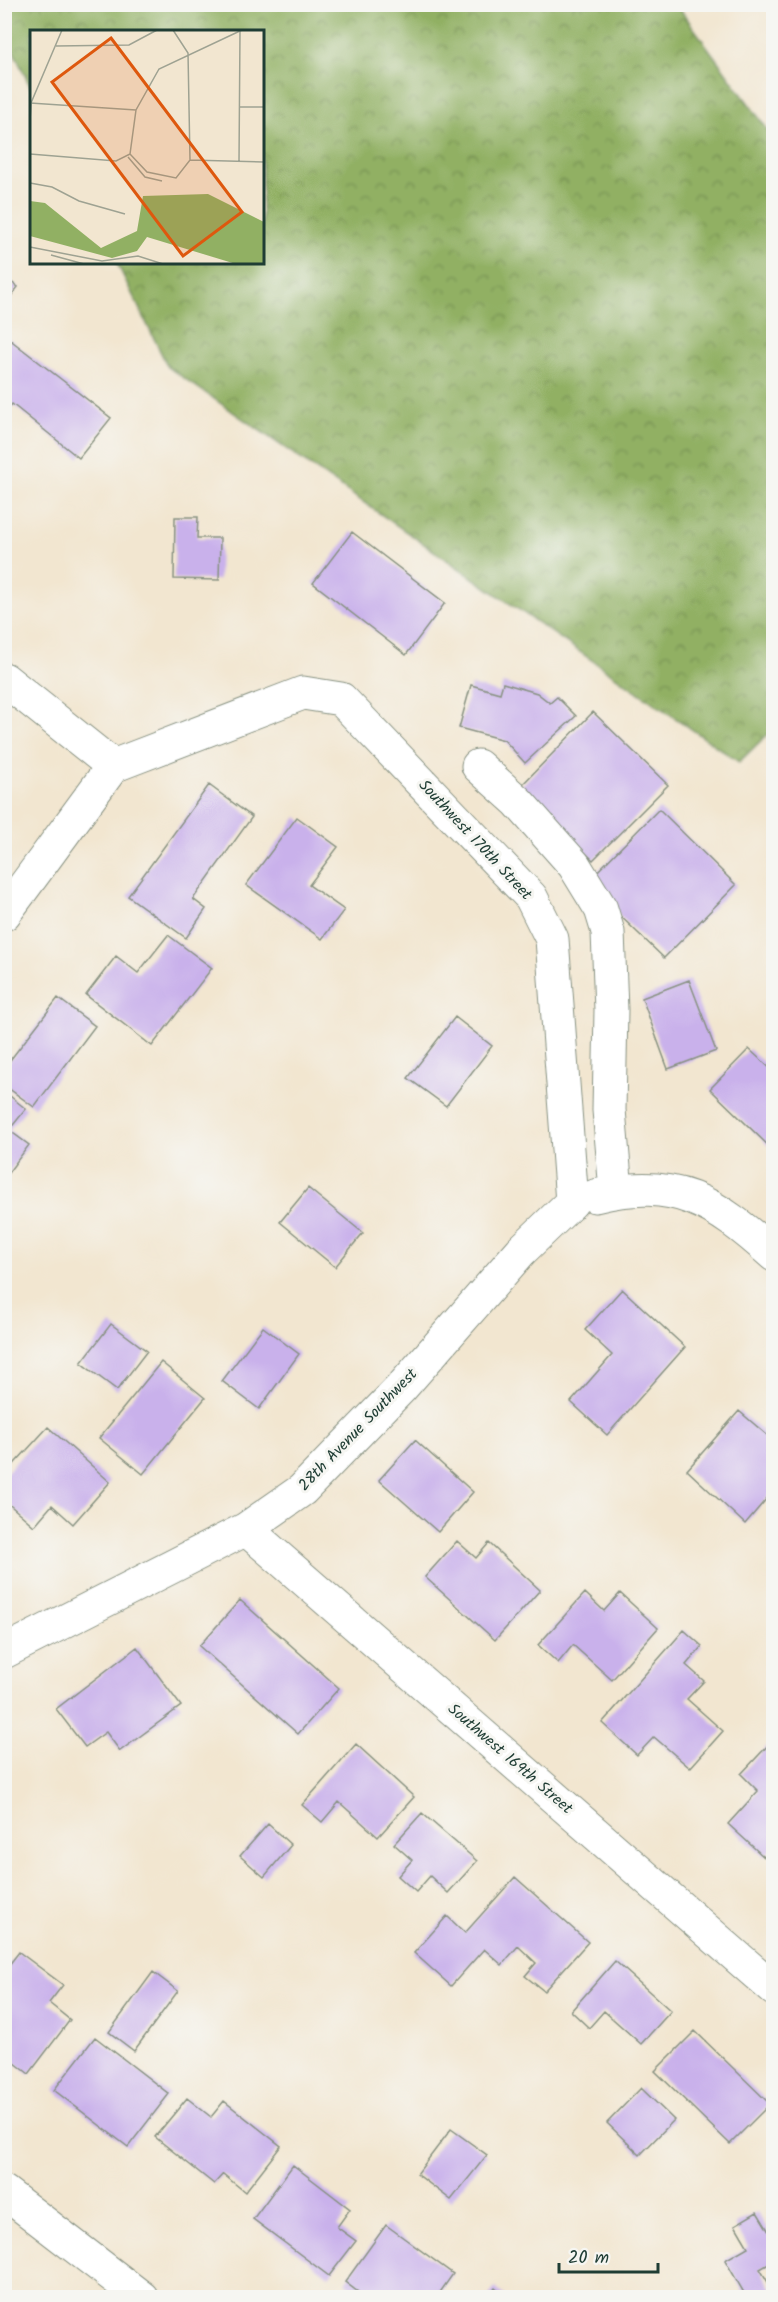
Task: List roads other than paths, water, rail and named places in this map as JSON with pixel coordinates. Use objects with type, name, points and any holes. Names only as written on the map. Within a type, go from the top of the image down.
[{"type":"street","points":[[4,679],[113,766],[4,914]]},
{"type":"street","name":"Southwest 170th Street","points":[[113,766],[303,693],[341,699],[531,897],[552,939],[572,1202]]},
{"type":"street","points":[[478,766],[518,802],[574,865],[601,909],[608,932],[611,1010],[609,1110],[616,1191]]},
{"type":"street","points":[[572,1202],[616,1191],[661,1189],[703,1201],[747,1231],[774,1255]]},
{"type":"street","name":"28th Avenue Southwest","points":[[4,1652],[246,1529],[302,1490],[402,1387],[521,1251],[572,1202]]},
{"type":"street","name":"Southwest 169th Street","points":[[246,1529],[774,1989]]},
{"type":"street","points":[[4,2193],[141,2298]]}]
